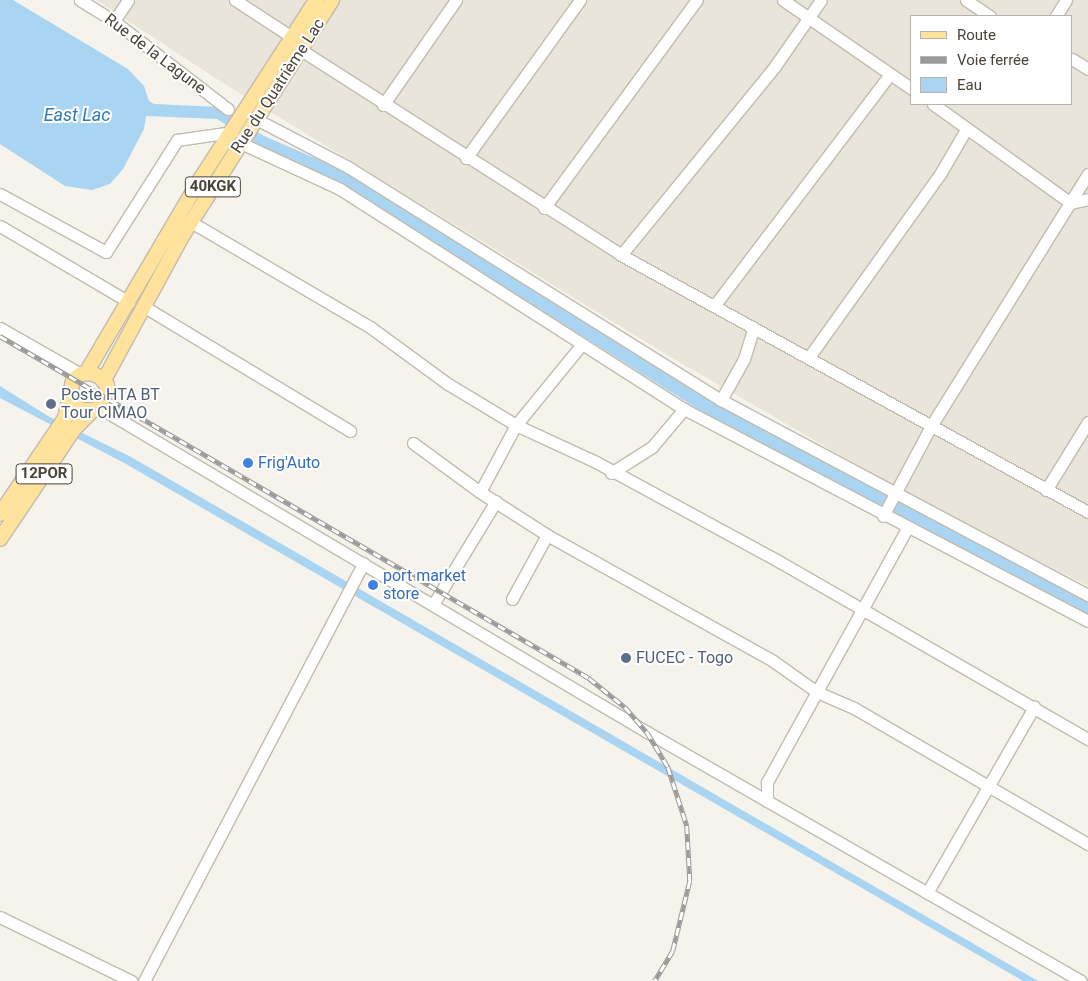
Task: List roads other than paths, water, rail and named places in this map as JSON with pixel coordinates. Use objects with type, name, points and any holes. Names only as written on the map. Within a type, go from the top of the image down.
[{"type":"main road","name":"Rue du Quatrième Lac","points":[[104,380],[292,37],[316,0]]},
{"type":"main road","name":"Rue du Quatrième Lac","points":[[83,374],[129,302],[201,178],[237,137],[256,119],[332,0]]},
{"type":"main road","points":[[83,374],[96,374],[104,380]]},
{"type":"main road","name":"40KGK","points":[[70,400],[70,385],[83,374]]},
{"type":"main road","name":"40KGK","points":[[96,410],[108,395],[104,380]]},
{"type":"main road","points":[[70,400],[77,408],[96,410]]},
{"type":"main road","name":"12POR","points":[[0,514],[65,418],[70,400]]},
{"type":"main road","name":"12POR","points":[[0,539],[75,428],[96,410]]},
{"type":"street","name":"Rue de la Lagune","points":[[80,0],[114,21],[228,110]]},
{"type":"street","points":[[114,21],[128,0]]},
{"type":"street","points":[[236,0],[292,37]]},
{"type":"street","points":[[383,105],[456,0]]},
{"type":"street","points":[[466,158],[580,0]]},
{"type":"street","points":[[544,208],[697,0]]},
{"type":"street","points":[[783,0],[910,88]]},
{"type":"street","points":[[621,255],[763,82],[821,0]]},
{"type":"street","points":[[966,0],[988,15]]},
{"type":"street","points":[[1057,15],[1066,0]]},
{"type":"street","points":[[301,50],[383,105],[621,255],[714,306],[753,330],[809,357],[930,426],[1088,512]]},
{"type":"street","points":[[1073,60],[1088,69]]},
{"type":"street","points":[[714,306],[890,74]]},
{"type":"street","points":[[936,105],[1071,203]]},
{"type":"street","points":[[256,119],[348,167],[721,400],[895,495],[1088,594]]},
{"type":"street","points":[[809,357],[940,174],[967,128]]},
{"type":"street","points":[[0,194],[106,252],[177,140],[237,137],[340,189],[684,409],[883,516],[1088,621]]},
{"type":"street","points":[[883,516],[930,426],[1088,174]]},
{"type":"street","points":[[1071,203],[1088,198]]},
{"type":"street","points":[[191,222],[370,326],[448,384],[516,425],[569,448],[611,473],[863,609],[1088,739]]},
{"type":"street","points":[[0,226],[129,302]]},
{"type":"street","points":[[143,306],[350,431]]},
{"type":"street","points":[[0,328],[83,374]]},
{"type":"street","points":[[721,400],[744,359],[753,330]]},
{"type":"street","points":[[480,492],[516,425],[582,344]]},
{"type":"street","points":[[611,473],[652,447],[684,409]]},
{"type":"street","points":[[96,410],[434,603],[926,894],[1081,981]]},
{"type":"street","points":[[1046,490],[1088,422]]},
{"type":"street","points":[[412,443],[480,492],[547,535],[773,661],[817,692],[854,708],[1088,844]]},
{"type":"street","points":[[434,603],[496,501]]},
{"type":"street","points":[[767,801],[767,782],[907,528]]},
{"type":"street","points":[[512,599],[547,535]]},
{"type":"street","points":[[144,981],[363,563]]},
{"type":"street","points":[[926,894],[990,787],[1034,707]]},
{"type":"street","points":[[0,917],[131,981]]},
{"type":"water","name":"East Lac","points":[[0,0],[13,0],[128,69],[144,86],[149,101],[154,104],[219,107],[264,136],[345,171],[712,402],[1088,601],[1088,616],[701,411],[338,182],[258,145],[217,119],[146,116],[144,129],[123,169],[110,184],[92,190],[65,186],[0,144]]},
{"type":"water","points":[[0,386],[48,416],[131,457],[1038,981],[1023,981],[126,464],[0,398]]},
{"type":"railway","points":[[0,336],[589,678],[625,707],[647,732],[668,767],[687,826],[690,881],[673,951],[655,981]]},
{"type":"place","name":"Poste HTA BT Tour CIMAO","points":[[51,404]]},
{"type":"place","name":"Frig'Auto","points":[[248,463]]},
{"type":"place","name":"port market store","points":[[373,585]]},
{"type":"place","name":"FUCEC - Togo","points":[[626,658]]}]
